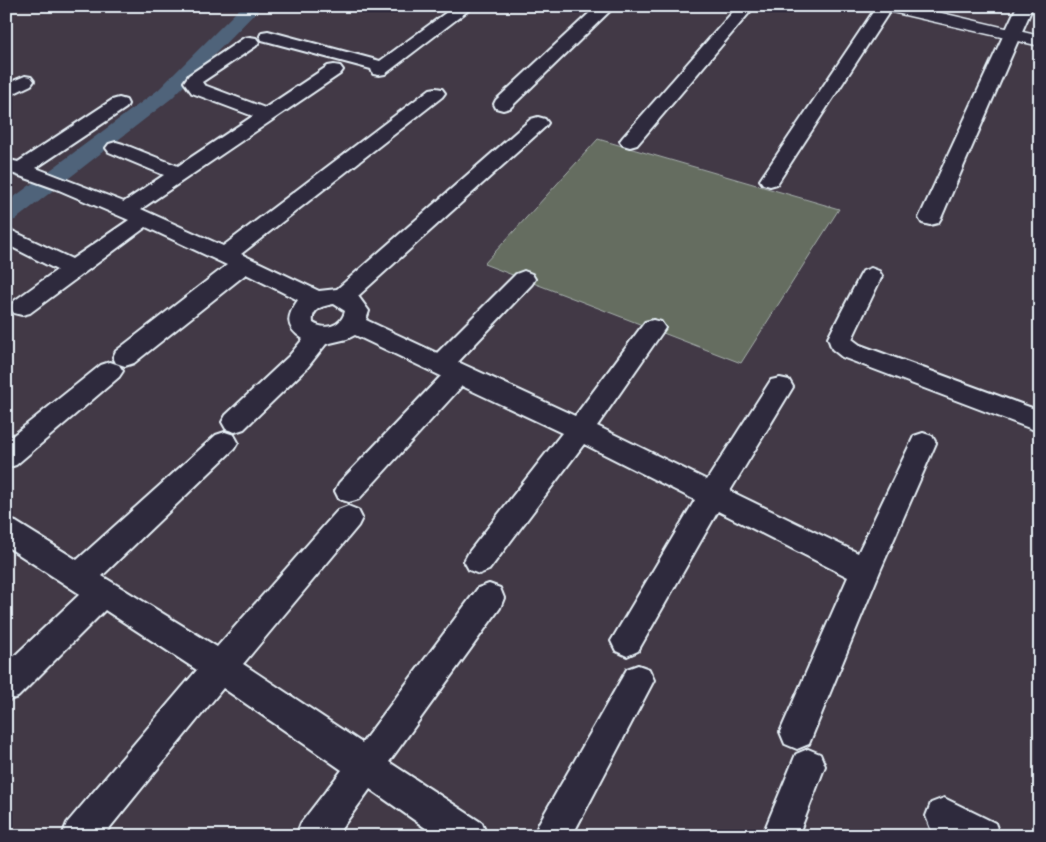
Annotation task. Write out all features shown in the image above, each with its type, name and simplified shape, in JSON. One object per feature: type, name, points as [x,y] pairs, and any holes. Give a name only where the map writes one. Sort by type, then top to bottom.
[{"type":"street","points":[[268,36],[381,69],[466,6]]},
{"type":"street","points":[[503,104],[607,6]]},
{"type":"street","points":[[630,141],[747,6]]},
{"type":"street","points":[[770,180],[885,6]]},
{"type":"street","points":[[889,6],[1040,41]]},
{"type":"street","points":[[930,218],[1024,6]]},
{"type":"street","points":[[250,42],[193,82],[198,89],[267,115]]},
{"type":"street","points":[[12,313],[73,269],[179,174],[334,70]]},
{"type":"street","points":[[6,92],[25,81]]},
{"type":"street","points":[[6,457],[117,364],[235,259],[436,93]]},
{"type":"street","points":[[14,167],[119,104]]},
{"type":"street","points":[[342,297],[538,123]]},
{"type":"street","points":[[116,148],[179,174]]},
{"type":"street","points":[[14,167],[51,179],[136,214],[235,259],[316,299]]},
{"type":"street","points":[[6,235],[73,269]]},
{"type":"street","points":[[871,276],[840,338],[845,346],[851,351],[1040,422]]},
{"type":"street","points":[[80,836],[220,667],[348,504],[450,368],[524,279]]},
{"type":"street","points":[[342,297],[354,305],[357,311],[353,324],[342,332],[319,336],[304,329],[300,323],[299,316],[302,310],[316,299],[342,297]]},
{"type":"street","points":[[353,324],[580,430],[865,571]]},
{"type":"street","points":[[479,561],[580,430],[653,328]]},
{"type":"street","points":[[6,686],[92,584],[230,432],[298,362],[319,336]]},
{"type":"street","points":[[627,641],[712,496],[780,387]]},
{"type":"street","points":[[797,732],[865,571],[923,443]]},
{"type":"street","points":[[6,531],[220,667],[469,836]]},
{"type":"street","points":[[314,836],[365,764],[489,598]]},
{"type":"street","points":[[552,836],[638,680]]},
{"type":"street","points":[[780,836],[808,766]]},
{"type":"street","points":[[944,816],[982,836]]},
{"type":"shaded area","points":[[598,139],[839,209],[741,363],[484,264]]},
{"type":"waterway","points":[[6,215],[165,94],[253,6]]}]
